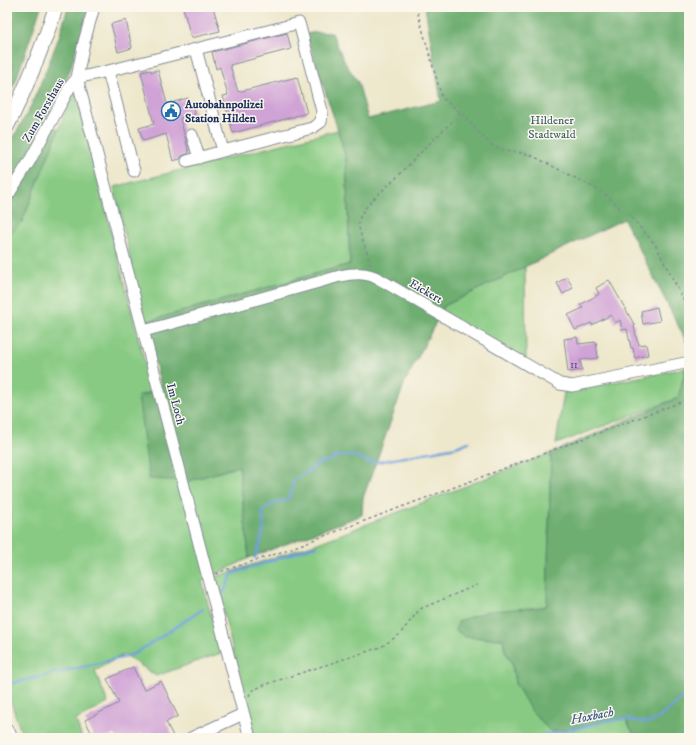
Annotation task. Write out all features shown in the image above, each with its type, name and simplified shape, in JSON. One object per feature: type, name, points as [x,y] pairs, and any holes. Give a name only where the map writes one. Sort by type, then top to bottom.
[{"type":"highway","points":[[7,733],[9,738]]},
{"type":"main road","points":[[7,126],[22,97],[40,53],[56,7]]},
{"type":"street","name":"Zum Forsthaus","points":[[7,197],[29,162],[70,85],[78,78],[84,42],[94,7]]},
{"type":"street","points":[[78,78],[196,50],[299,23],[318,96],[322,118],[321,122],[317,126],[187,161]]},
{"type":"street","points":[[196,50],[223,152]]},
{"type":"street","points":[[108,71],[134,171]]},
{"type":"street","name":"Im Loch","points":[[78,78],[250,738]]},
{"type":"street","points":[[192,135],[199,158]]},
{"type":"street","name":"Eickert","points":[[144,331],[340,276],[351,274],[368,274],[560,384],[572,386],[685,363]]},
{"type":"street","points":[[191,738],[243,714]]},
{"type":"path","points":[[416,7],[442,98],[460,112],[493,146],[505,151],[524,153],[533,156],[609,197],[622,211],[630,216],[655,244],[689,310]]},
{"type":"path","points":[[7,11],[11,25],[7,37]]},
{"type":"path","points":[[368,274],[370,264],[366,247],[359,230],[360,216],[428,144],[459,116],[460,112]]},
{"type":"path","points":[[214,576],[224,570],[270,556],[689,399]]},
{"type":"path","points":[[243,714],[246,712],[251,691],[256,688],[381,647],[399,635],[420,609],[477,585]]},
{"type":"green space","points":[[7,7],[41,7],[15,83],[7,97]]},
{"type":"green space","points":[[68,7],[89,7],[69,73],[43,123],[59,129],[22,222],[7,237],[7,149],[30,108],[59,37]]},
{"type":"green space","name":"Hildener Stadtwald","points":[[425,7],[555,7],[559,12],[569,7],[689,7],[689,347],[624,219],[444,306],[405,382],[363,498],[362,515],[249,558],[239,466],[189,481],[149,479],[138,396],[162,390],[145,322],[350,264],[346,159],[338,130],[306,34],[316,32],[332,33],[345,63],[358,82],[368,119],[441,101]]},
{"type":"green space","points":[[72,95],[76,95],[152,391],[138,396],[189,481],[239,466],[249,558],[202,581],[221,653],[156,676],[124,654],[95,671],[108,703],[76,720],[82,738],[23,738],[7,690],[7,528],[10,516],[7,510],[7,237],[22,222]]},
{"type":"green space","points":[[338,130],[346,159],[350,264],[145,322],[114,187]]},
{"type":"green space","points":[[525,267],[526,359],[441,311],[444,306]]},
{"type":"green space","points":[[689,356],[689,738],[636,738],[625,718],[551,732],[530,709],[515,683],[512,663],[505,651],[503,639],[466,637],[455,630],[459,621],[488,611],[543,607],[547,605],[551,453],[678,398]]},
{"type":"green space","points":[[686,368],[678,398],[556,444],[564,392]]},
{"type":"green space","points":[[551,453],[547,605],[466,637],[503,639],[505,651],[512,663],[515,683],[551,732],[625,718],[636,738],[254,738],[215,577],[318,543]]},
{"type":"building","points":[[183,7],[213,7],[220,31],[191,38]]},
{"type":"building","points":[[126,20],[132,48],[118,52],[111,24]]},
{"type":"building","points":[[287,33],[291,49],[230,65],[238,92],[297,77],[307,113],[233,133],[223,96],[228,95],[220,67],[216,69],[212,52]]},
{"type":"building","points":[[151,70],[151,72],[158,70],[167,104],[188,98],[190,105],[193,104],[195,115],[180,118],[189,153],[182,156],[180,159],[173,161],[166,134],[143,141],[139,128],[154,124],[141,72]]},
{"type":"building","points":[[567,277],[573,288],[563,294],[557,283]]},
{"type":"building","points":[[609,280],[635,326],[639,345],[646,344],[648,355],[635,358],[627,329],[622,330],[620,320],[615,323],[611,315],[592,325],[591,323],[575,330],[568,315],[583,308],[580,305],[599,294],[596,288]]},
{"type":"building","points":[[657,307],[660,321],[643,324],[641,311]]},
{"type":"building","points":[[577,337],[578,344],[596,342],[598,358],[580,360],[582,370],[568,372],[564,339]]},
{"type":"building","points":[[133,667],[144,690],[161,681],[178,716],[166,722],[174,738],[144,738],[142,734],[133,738],[117,738],[115,734],[106,738],[94,738],[85,720],[119,703],[107,679]]},
{"type":"waterway","points":[[255,558],[261,541],[264,524],[262,513],[269,506],[284,501],[289,497],[294,479],[309,471],[316,465],[322,462],[327,462],[337,456],[356,456],[369,462],[378,462],[456,447],[469,442]]},
{"type":"waterway","points":[[220,597],[232,574],[316,546]]},
{"type":"waterway","points":[[9,684],[125,657],[136,653],[203,609]]},
{"type":"waterway","name":"Hoxbach","points":[[538,738],[545,734],[561,733],[569,729],[605,721],[626,719],[649,723],[659,718],[689,693]]},
{"type":"place","name":"Autobahnpolizei Station Hilden","points":[[171,111]]}]
